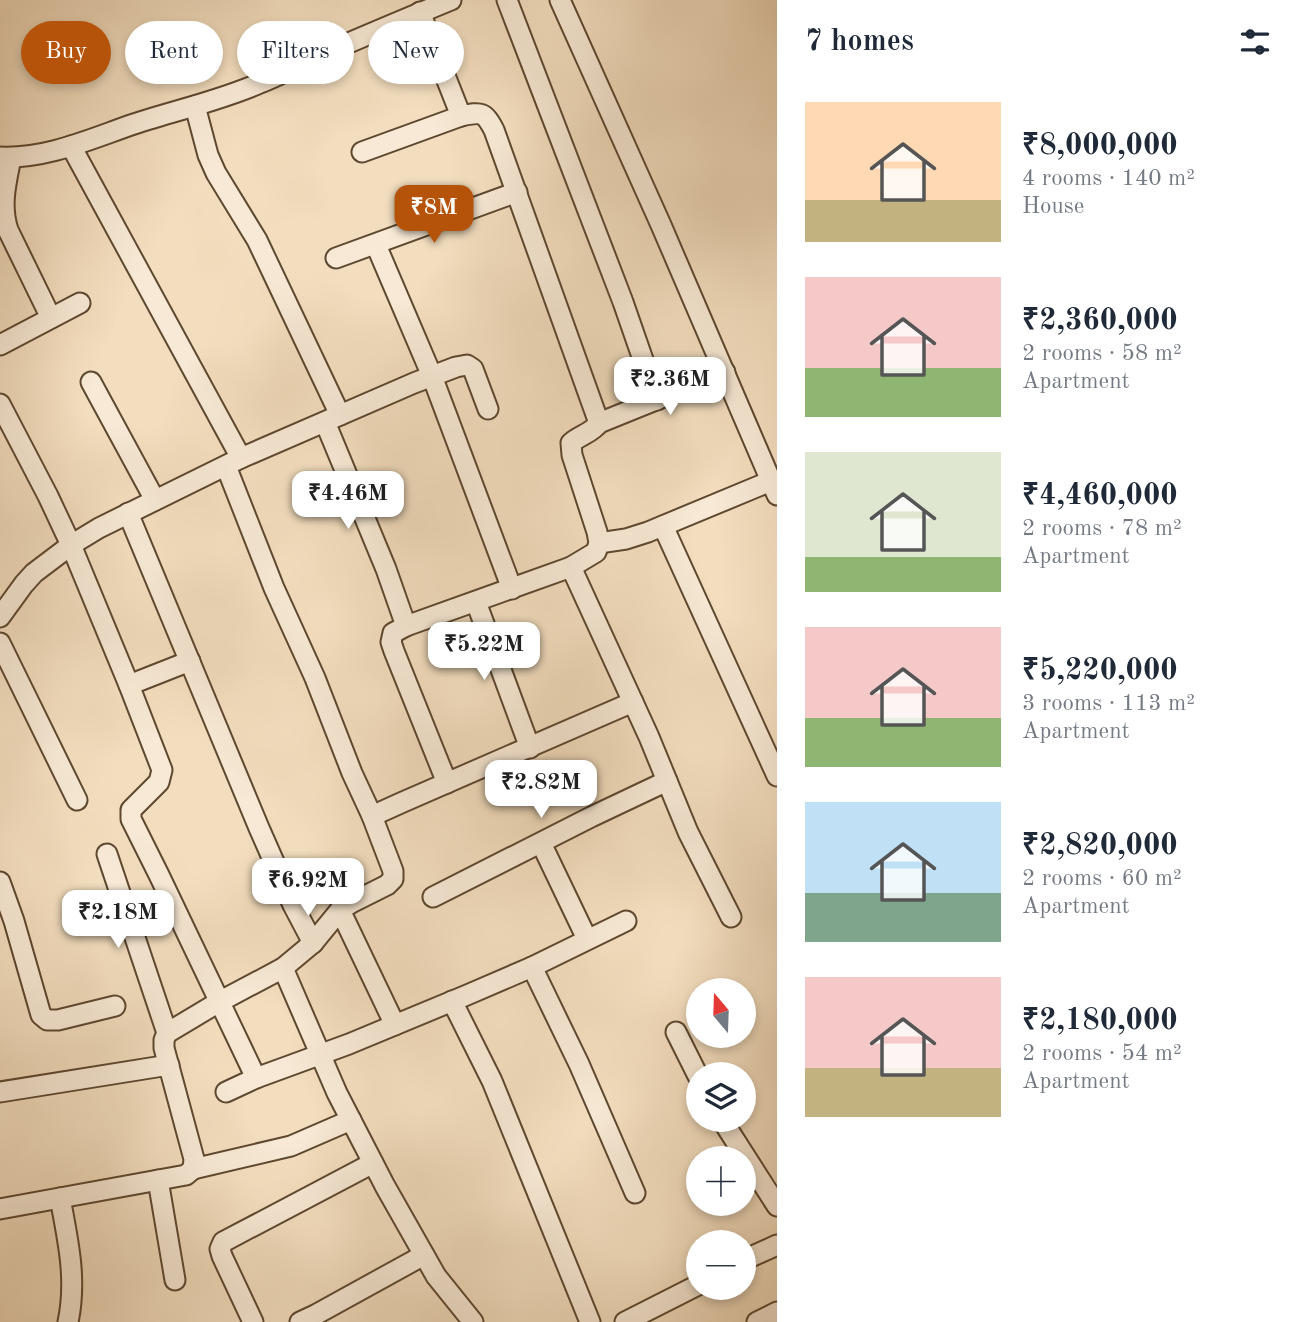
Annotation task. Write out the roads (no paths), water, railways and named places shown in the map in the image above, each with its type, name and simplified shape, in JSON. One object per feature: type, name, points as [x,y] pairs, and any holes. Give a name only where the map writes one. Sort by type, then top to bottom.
[{"type":"street","points":[[51,318],[4,218],[2,205],[6,157],[40,154],[71,146],[260,84],[451,0]]},
{"type":"street","points":[[507,0],[623,302],[657,400]]},
{"type":"street","points":[[561,0],[774,488],[626,539],[599,543]]},
{"type":"street","points":[[420,12],[461,116]]},
{"type":"street","points":[[195,106],[208,155],[257,240],[332,419],[406,626]]},
{"type":"street","points":[[362,152],[461,116],[478,113],[488,117],[599,423]]},
{"type":"street","points":[[71,146],[234,462],[274,588],[315,678],[393,871],[393,879],[387,885],[340,910],[313,943],[284,968],[167,1033],[164,1048],[194,1159],[194,1169]]},
{"type":"street","points":[[336,258],[517,192]]},
{"type":"street","points":[[376,245],[432,376],[512,589]]},
{"type":"street","points":[[0,345],[80,303]]},
{"type":"street","points":[[0,617],[34,573],[71,545],[128,513],[234,462],[432,376],[467,365],[473,369],[488,409]]},
{"type":"street","points":[[446,783],[391,642],[393,633],[571,567],[596,552],[599,543],[597,532],[572,455],[571,443],[578,436],[595,430],[599,423],[725,372]]},
{"type":"street","points":[[91,382],[155,499]]},
{"type":"street","points":[[0,404],[71,545],[162,770],[159,782],[131,810],[131,819],[256,1079]]},
{"type":"street","points":[[128,513],[259,828],[313,943]]},
{"type":"street","points":[[663,526],[777,776]]},
{"type":"street","points":[[571,567],[649,737],[688,832],[731,917]]},
{"type":"street","points":[[476,602],[530,748]]},
{"type":"street","points":[[0,643],[77,800]]},
{"type":"street","points":[[129,685],[190,661]]},
{"type":"street","points":[[372,817],[633,702]]},
{"type":"street","points":[[433,897],[591,817],[667,782]]},
{"type":"street","points":[[541,843],[587,939]]},
{"type":"street","points":[[107,854],[167,1033]]},
{"type":"street","points":[[0,882],[41,1015],[47,1020],[58,1020],[115,1006]]},
{"type":"street","points":[[340,910],[395,1025]]},
{"type":"street","points":[[226,1092],[533,967],[626,921]]},
{"type":"street","points":[[533,967],[635,1193]]},
{"type":"street","points":[[284,968],[320,1054],[373,1163],[436,1276],[472,1322]]},
{"type":"street","points":[[452,1001],[492,1081],[590,1322]]},
{"type":"street","points":[[676,1032],[691,1062]]},
{"type":"street","points":[[0,1092],[169,1065]]},
{"type":"street","points":[[0,1209],[186,1175],[194,1169],[291,1146],[351,1120]]},
{"type":"street","points":[[730,1132],[777,1206]]},
{"type":"street","points":[[253,1322],[222,1256],[220,1249],[223,1242],[373,1163]]},
{"type":"street","points":[[158,1180],[175,1280]]},
{"type":"street","points":[[60,1198],[73,1279],[68,1322]]},
{"type":"street","points":[[756,1255],[777,1245]]},
{"type":"street","points":[[300,1322],[424,1255]]},
{"type":"street","points":[[625,1322],[686,1291]]},
{"type":"street","points":[[757,1322],[777,1312]]}]
